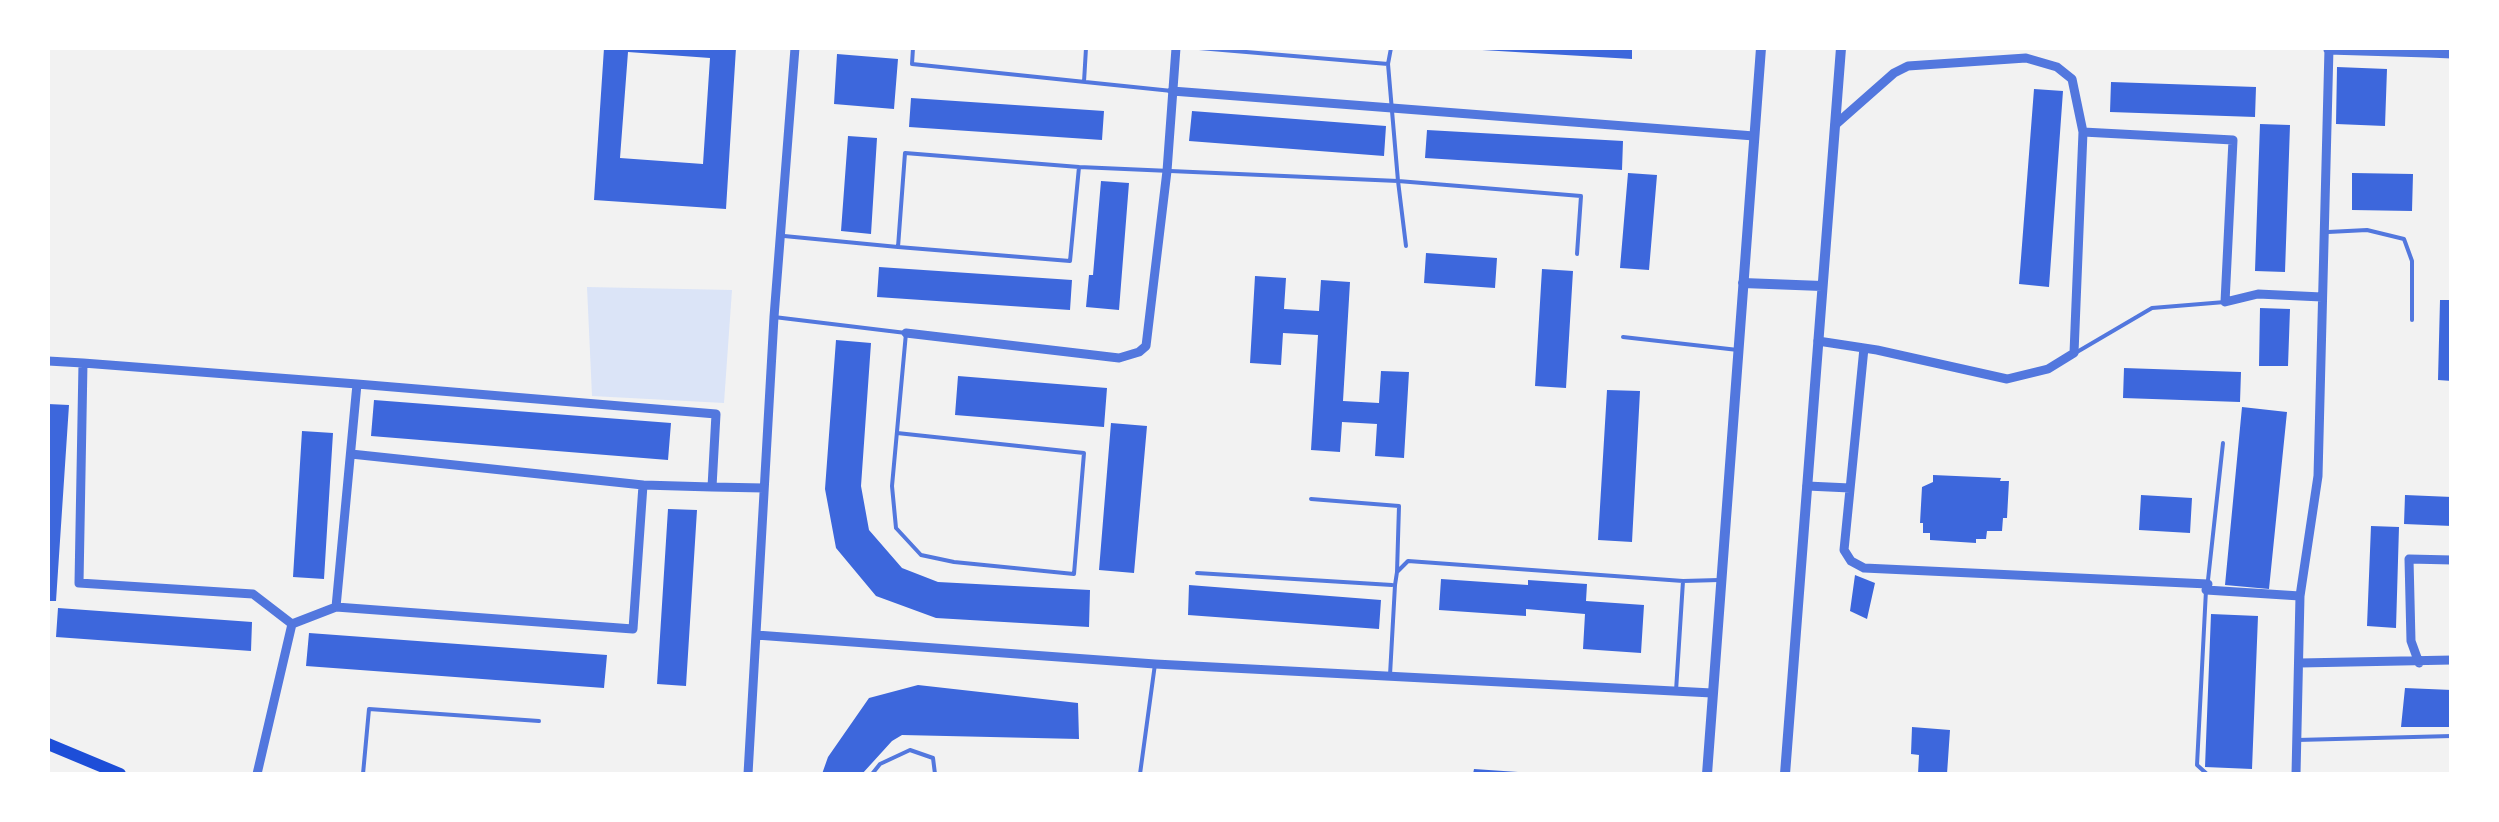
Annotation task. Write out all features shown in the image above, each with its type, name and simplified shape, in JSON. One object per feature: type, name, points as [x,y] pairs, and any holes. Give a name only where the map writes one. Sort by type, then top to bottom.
[{"type":"main road","points":[[48,744],[120,774]]},
{"type":"street","points":[[748,774],[794,48]]},
{"type":"street","points":[[906,333],[1119,358],[1146,346],[1167,172],[1176,48]]},
{"type":"street","points":[[1707,774],[1761,48]]},
{"type":"street","points":[[1786,774],[1841,48]]},
{"type":"street","points":[[2296,774],[2300,596],[2318,476],[2329,49],[2429,50],[2452,54]]},
{"type":"street","points":[[1818,341],[2008,380],[2048,369],[2074,354],[2083,132],[2072,79],[2057,67],[2026,58],[1908,66],[1835,126]]},
{"type":"street","points":[[1172,91],[1754,136]]},
{"type":"street","points":[[2083,132],[2232,140],[2224,302],[2258,294],[2322,297]]},
{"type":"street","points":[[1743,283],[1822,286]]},
{"type":"street","points":[[1864,348],[1844,550],[1851,561],[1864,568],[2207,587],[2300,596]]},
{"type":"street","points":[[48,361],[716,414],[712,486]]},
{"type":"street","points":[[83,363],[79,583],[253,594],[292,624]]},
{"type":"street","points":[[336,607],[356,384]]},
{"type":"street","points":[[351,454],[642,485],[764,488]]},
{"type":"street","points":[[292,624],[336,607],[633,629],[642,485]]},
{"type":"street","points":[[1807,486],[1850,488]]},
{"type":"street","points":[[2419,662],[2411,640],[2410,559],[2452,560]]},
{"type":"street","points":[[257,774],[292,624]]},
{"type":"street","points":[[756,635],[1155,664],[1712,693]]},
{"type":"street","points":[[2300,663],[2452,660]]},
{"type":"lane","points":[[913,48],[912,64],[1172,91]]},
{"type":"lane","points":[[1084,82],[1086,48]]},
{"type":"lane","points":[[1199,48],[1388,64]]},
{"type":"lane","points":[[1392,48],[1388,64],[1406,246]]},
{"type":"lane","points":[[898,247],[905,153],[1167,172],[1398,181],[1581,196],[1577,254]]},
{"type":"lane","points":[[780,235],[1070,262],[1079,167]]},
{"type":"lane","points":[[2323,232],[2367,230],[2404,239],[2412,260],[2412,320]]},
{"type":"lane","points":[[2074,354],[2152,308],[2224,302]]},
{"type":"lane","points":[[774,318],[906,333],[896,433],[892,486],[896,528],[920,555],[1074,574],[1084,453],[896,433]]},
{"type":"lane","points":[[1623,336],[1738,350]]},
{"type":"lane","points":[[2208,774],[2197,765],[2207,587],[2223,444]]},
{"type":"lane","points":[[1311,499],[1400,506],[1390,678]]},
{"type":"lane","points":[[1397,572],[1408,562],[1683,581],[1721,580]]},
{"type":"lane","points":[[1198,573],[1395,586]]},
{"type":"lane","points":[[1676,691],[1683,581]]},
{"type":"lane","points":[[1140,774],[1155,664]]},
{"type":"lane","points":[[363,774],[369,709],[539,721]]},
{"type":"lane","points":[[2297,740],[2452,736]]},
{"type":"lane","points":[[872,774],[880,764],[910,750],[933,758],[935,774]]},
{"type":"shaded area","points":[[587,287],[732,290],[724,403],[592,396]]},
{"type":"building","points":[[604,48],[736,48],[726,209],[594,200]],"holes":[[[628,52],[710,58],[703,164],[620,158]]]},
{"type":"building","points":[[1632,48],[1632,59],[1482,50]]},
{"type":"building","points":[[837,54],[898,59],[894,109],[834,104]]},
{"type":"building","points":[[2337,67],[2387,69],[2385,126],[2336,124]]},
{"type":"building","points":[[2111,82],[2256,87],[2255,117],[2110,112]]},
{"type":"building","points":[[2034,89],[2063,91],[2049,287],[2019,284]]},
{"type":"building","points":[[911,98],[1104,111],[1102,140],[909,127]]},
{"type":"building","points":[[1192,111],[1386,126],[1384,156],[1189,141]]},
{"type":"building","points":[[2260,124],[2290,125],[2285,272],[2255,271]]},
{"type":"building","points":[[1427,130],[1623,141],[1622,170],[1425,158]]},
{"type":"building","points":[[848,136],[877,138],[871,234],[841,231]]},
{"type":"building","points":[[1628,173],[1657,175],[1649,270],[1620,268]]},
{"type":"building","points":[[2352,173],[2413,174],[2412,211],[2352,210]]},
{"type":"building","points":[[1101,181],[1129,183],[1119,310],[1086,307],[1089,275],[1093,275]]},
{"type":"building","points":[[1426,253],[1497,258],[1495,288],[1424,283]]},
{"type":"building","points":[[879,267],[1072,280],[1070,310],[877,297]]},
{"type":"building","points":[[1542,269],[1573,271],[1566,388],[1535,386]]},
{"type":"building","points":[[1255,276],[1286,278],[1284,309],[1319,311],[1321,280],[1350,282],[1343,401],[1379,403],[1381,371],[1409,372],[1404,458],[1375,456],[1377,424],[1342,422],[1340,452],[1311,450],[1318,335],[1283,333],[1281,365],[1250,363]]},
{"type":"building","points":[[2440,300],[2452,300],[2452,381],[2438,380]]},
{"type":"building","points":[[2260,308],[2290,309],[2288,366],[2259,366]]},
{"type":"building","points":[[836,340],[871,343],[861,486],[869,530],[902,568],[938,582],[1090,590],[1089,627],[936,618],[876,596],[836,548],[825,489]]},
{"type":"building","points":[[2124,368],[2241,372],[2240,402],[2123,398]]},
{"type":"building","points":[[958,376],[1107,388],[1104,427],[955,415]]},
{"type":"building","points":[[1607,390],[1640,391],[1632,542],[1598,540]]},
{"type":"building","points":[[374,400],[671,423],[668,460],[371,436]]},
{"type":"building","points":[[48,404],[69,405],[56,601],[48,601]]},
{"type":"building","points":[[2242,407],[2287,412],[2269,589],[2225,585]]},
{"type":"building","points":[[1111,423],[1147,426],[1134,573],[1099,570]]},
{"type":"building","points":[[302,431],[333,433],[324,579],[293,577]]},
{"type":"building","points":[[1933,475],[2009,481],[2007,518],[2003,518],[2002,531],[1987,531],[1986,539],[1976,539],[1976,543],[1930,540],[1930,533],[1923,533],[1920,523],[1922,487],[1933,482]]},
{"type":"building","points":[[2141,495],[2192,498],[2190,533],[2139,530]]},
{"type":"building","points":[[2405,495],[2452,497],[2452,526],[2404,524]]},
{"type":"building","points":[[668,509],[697,510],[686,686],[657,684]]},
{"type":"building","points":[[2371,526],[2399,527],[2396,628],[2367,626]]},
{"type":"building","points":[[1855,575],[1875,583],[1867,619],[1850,611]]},
{"type":"building","points":[[1441,579],[1528,585],[1528,580],[1587,584],[1586,601],[1644,605],[1641,653],[1583,649],[1585,614],[1526,609],[1526,616],[1439,610]]},
{"type":"building","points":[[1189,585],[1381,600],[1379,629],[1188,615]]},
{"type":"building","points":[[58,608],[252,622],[251,651],[56,637]]},
{"type":"building","points":[[2211,614],[2258,616],[2252,769],[2205,767]]},
{"type":"building","points":[[309,633],[607,655],[604,688],[306,666]]},
{"type":"building","points":[[918,685],[1078,703],[1079,739],[902,735],[862,774],[822,774],[828,757],[869,698]]},
{"type":"building","points":[[2405,688],[2452,690],[2452,727],[2401,727]]},
{"type":"building","points":[[1912,727],[1950,730],[1947,774],[1918,774],[1919,755],[1911,754]]},
{"type":"building","points":[[1474,769],[1518,772],[1518,774],[1473,774]]}]
